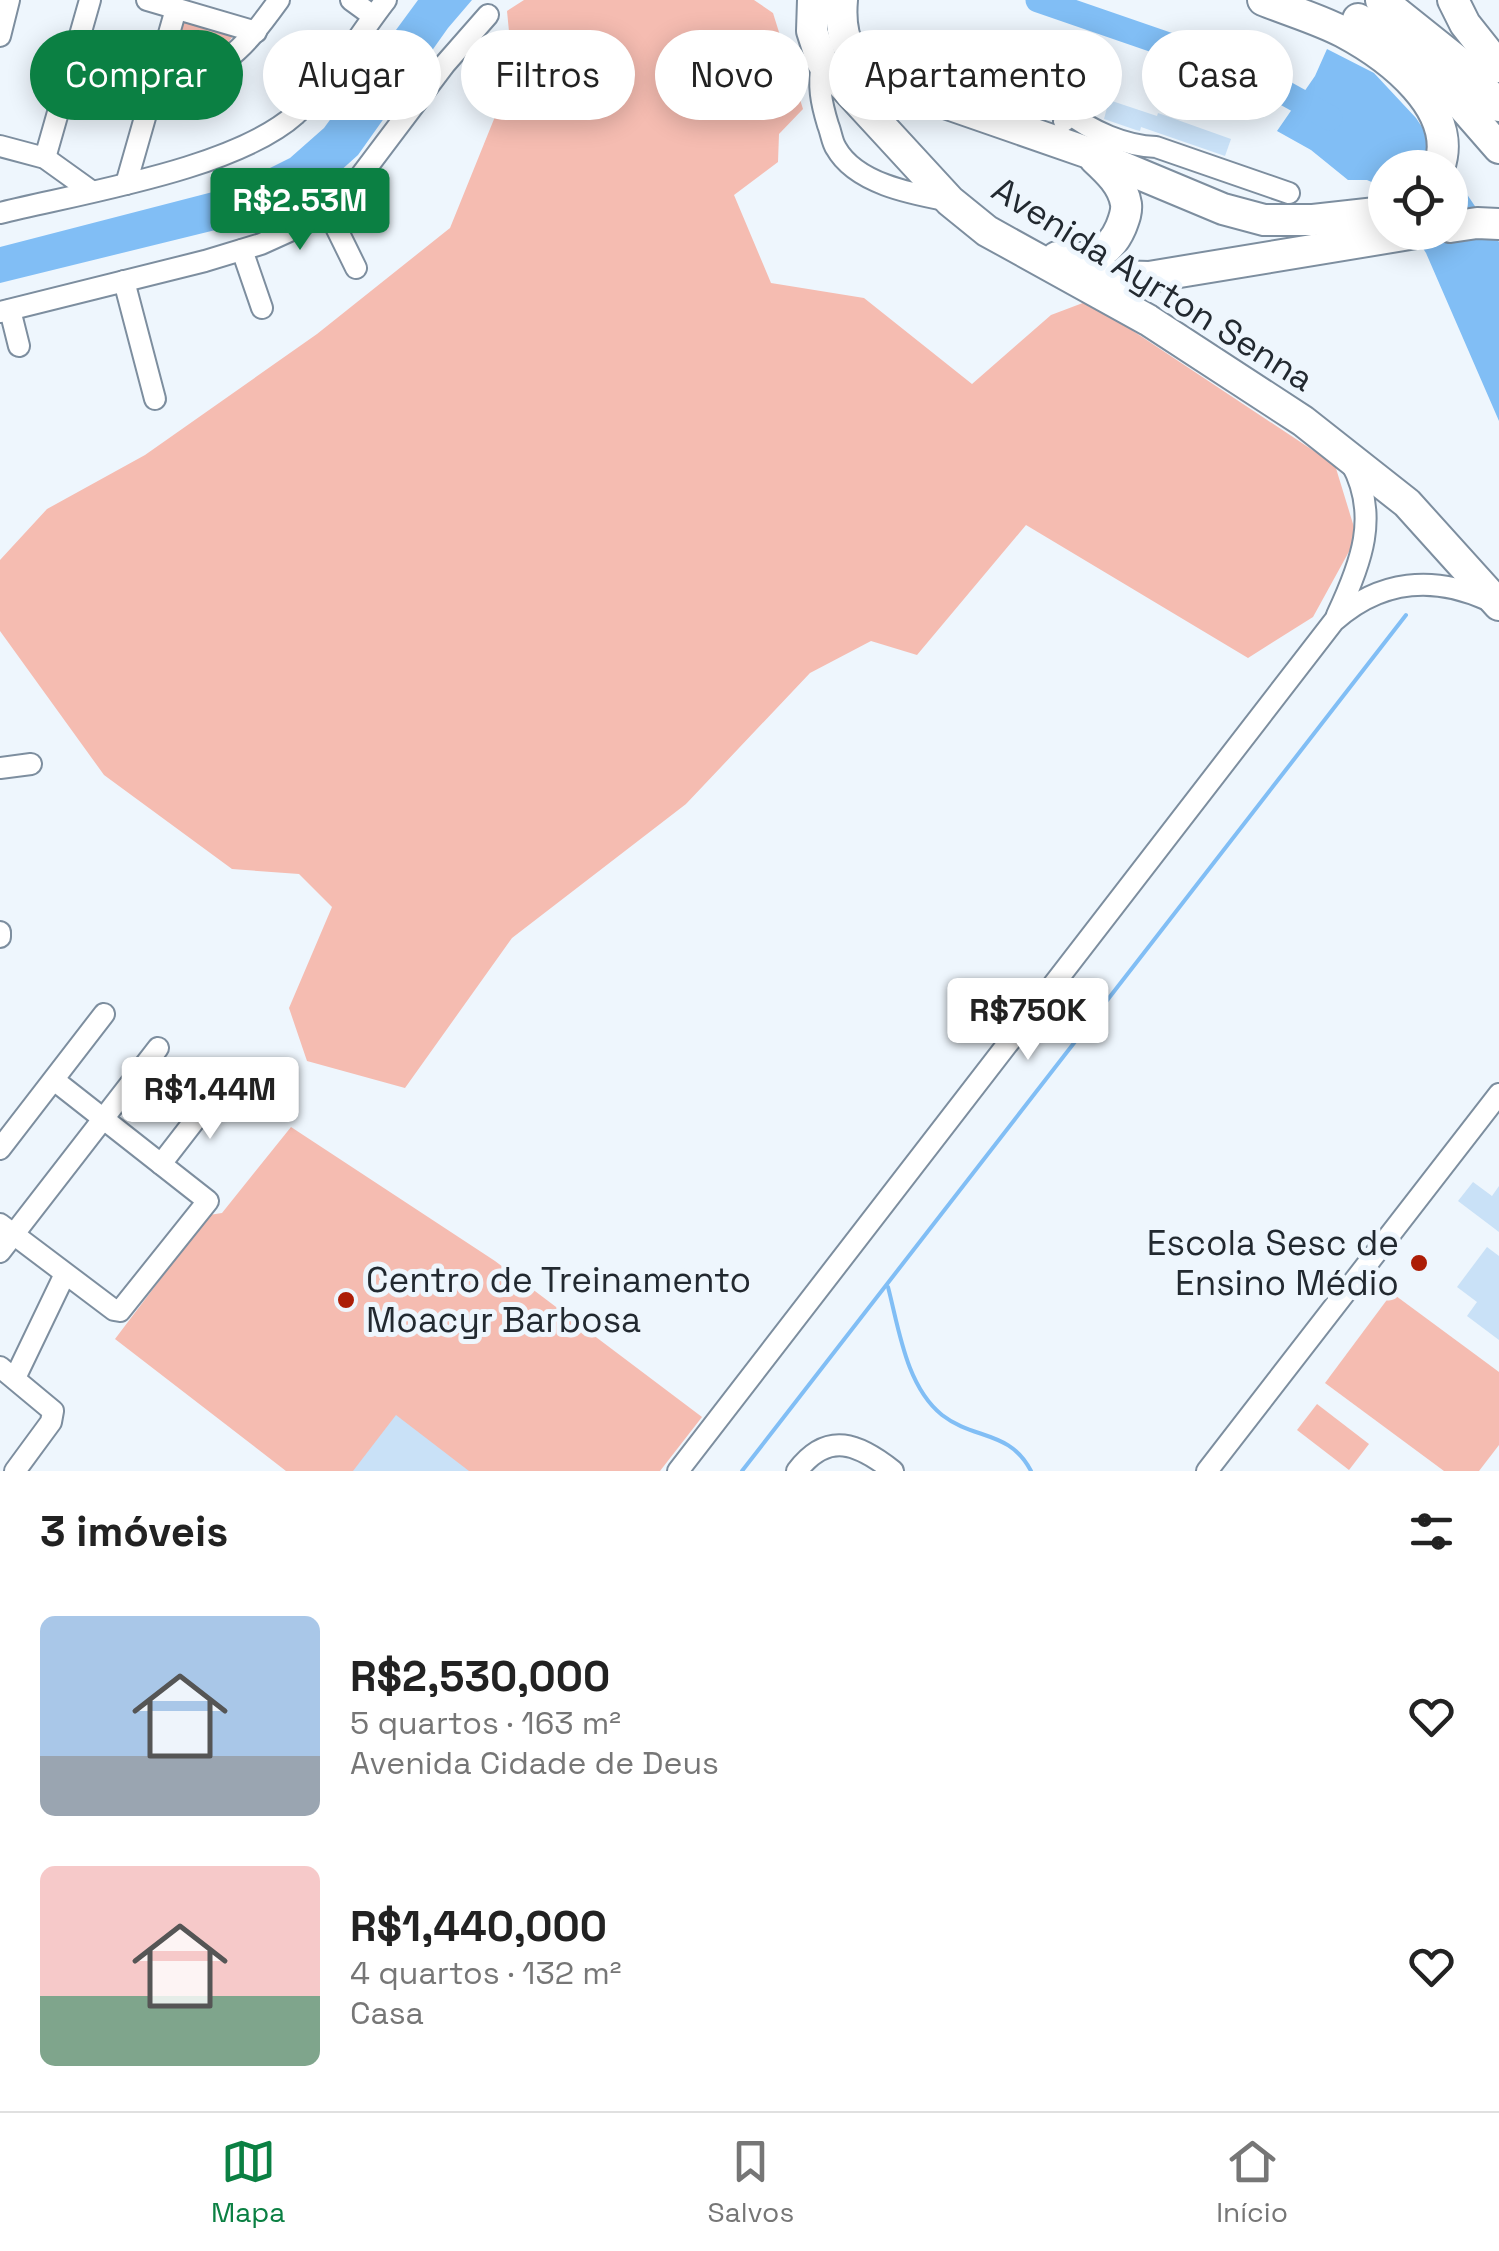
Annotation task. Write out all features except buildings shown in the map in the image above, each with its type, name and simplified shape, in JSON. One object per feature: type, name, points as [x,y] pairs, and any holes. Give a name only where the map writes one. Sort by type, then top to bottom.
[{"type":"highway","name":"Avenida Ayrton Senna","points":[[813,0],[812,32],[829,48]]},
{"type":"highway","points":[[838,30],[842,0]]},
{"type":"highway","points":[[1264,0],[1342,32],[1381,56],[1420,92],[1434,114],[1442,150]]},
{"type":"highway","points":[[1314,0],[1355,18],[1430,68],[1499,148]]},
{"type":"highway","points":[[1382,0],[1461,64],[1499,106]]},
{"type":"highway","points":[[1396,0],[1420,28]]},
{"type":"highway","points":[[1453,0],[1465,24],[1498,62]]},
{"type":"highway","name":"Avenida Ayrton Senna","points":[[886,120],[950,202],[987,231],[1066,272],[1210,358],[1345,452],[1408,503],[1499,606]]},
{"type":"highway","points":[[994,120],[1264,220],[1368,214]]},
{"type":"highway","points":[[1028,252],[1090,258],[1102,254],[1119,232],[1126,202],[1111,175],[1089,153]]},
{"type":"highway","points":[[1468,224],[1499,224]]},
{"type":"highway","points":[[1066,272],[1149,277],[1368,243]]},
{"type":"street","points":[[0,36],[9,0]]},
{"type":"street","points":[[45,158],[90,0]]},
{"type":"street","points":[[146,0],[256,32]]},
{"type":"street","points":[[243,45],[279,0]]},
{"type":"street","points":[[0,213],[126,184],[241,148],[280,127],[319,90],[379,8],[351,0]]},
{"type":"street","points":[[170,30],[176,9]]},
{"type":"street","points":[[18,346],[5,311],[242,250],[303,225],[356,182],[445,64],[488,15]]},
{"type":"street","points":[[829,61],[818,85],[836,149],[850,163],[881,182],[904,192],[950,202]]},
{"type":"street","points":[[126,184],[145,120]]},
{"type":"street","points":[[1057,142],[1064,120]]},
{"type":"street","points":[[1077,120],[1104,134],[1156,147],[1289,193]]},
{"type":"street","points":[[0,146],[45,158],[91,191]]},
{"type":"street","points":[[326,207],[356,268]]},
{"type":"street","points":[[242,250],[262,308]]},
{"type":"street","points":[[124,281],[155,399]]},
{"type":"street","points":[[678,1471],[1334,621],[1358,568],[1368,524],[1366,502],[1345,452]]},
{"type":"street","points":[[1334,621],[1367,598],[1411,586],[1452,586],[1499,606]]},
{"type":"street","points":[[0,768],[30,764]]},
{"type":"street","points":[[0,1149],[104,1014]]},
{"type":"street","points":[[0,1252],[7,1230],[104,1119],[158,1048]]},
{"type":"street","points":[[7,1230],[114,1310],[124,1308],[208,1201],[54,1080]]},
{"type":"street","points":[[161,1164],[219,1089]]},
{"type":"street","points":[[1207,1471],[1499,1094]]},
{"type":"street","points":[[15,1471],[54,1416],[49,1404],[8,1373],[66,1274]]},
{"type":"street","points":[[800,1467],[822,1449],[843,1445],[862,1449],[893,1471]]},
{"type":"shaded area","points":[[524,0],[754,0],[773,13],[778,30],[655,30],[655,120],[792,120],[779,134],[778,162],[734,195],[771,283],[864,298],[972,384],[1051,315],[1088,301],[1335,465],[1357,537],[1313,617],[1248,658],[1026,525],[917,655],[871,641],[810,673],[686,804],[512,938],[405,1088],[307,1061],[289,1008],[332,907],[299,874],[232,869],[104,775],[0,631],[0,560],[47,509],[145,455],[317,334],[450,228],[494,120],[635,120],[635,30],[509,30],[507,11]]},
{"type":"shaded area","points":[[177,15],[237,30],[173,30]]},
{"type":"shaded area","name":"Centro de Treinamento Moacyr Barbosa","points":[[291,1127],[495,1261],[702,1417],[660,1471],[286,1471],[115,1339],[209,1215],[222,1213]]},
{"type":"shaded area","points":[[1392,1293],[1499,1372],[1499,1445],[1479,1471],[1444,1471],[1325,1383]]},
{"type":"shaded area","points":[[1317,1404],[1369,1444],[1349,1470],[1297,1430]]},
{"type":"water","points":[[418,0],[472,0],[441,38],[441,30],[396,30]]},
{"type":"water","points":[[1327,49],[1374,73],[1416,118],[1438,150],[1368,150],[1368,180],[1348,180],[1311,150],[1277,131],[1285,120],[1293,120],[1293,108],[1315,76]]},
{"type":"water","points":[[330,120],[383,120],[358,155],[318,191],[279,211],[0,283],[0,247],[232,187],[290,158]]},
{"type":"water","points":[[1468,196],[1499,242],[1499,421],[1424,250],[1468,250]]},
{"type":"waterway","points":[[1038,0],[1247,72],[1330,118]]},
{"type":"waterway","points":[[742,1471],[1406,615]]},
{"type":"waterway","points":[[888,1287],[912,1373],[930,1403],[954,1423],[1013,1448],[1031,1471]]},
{"type":"place","name":"Escola Sesc de Ensino Médio","points":[[1419,1263]]},
{"type":"place","name":"Centro de Treinamento Moacyr Barbosa","points":[[346,1300]]}]
